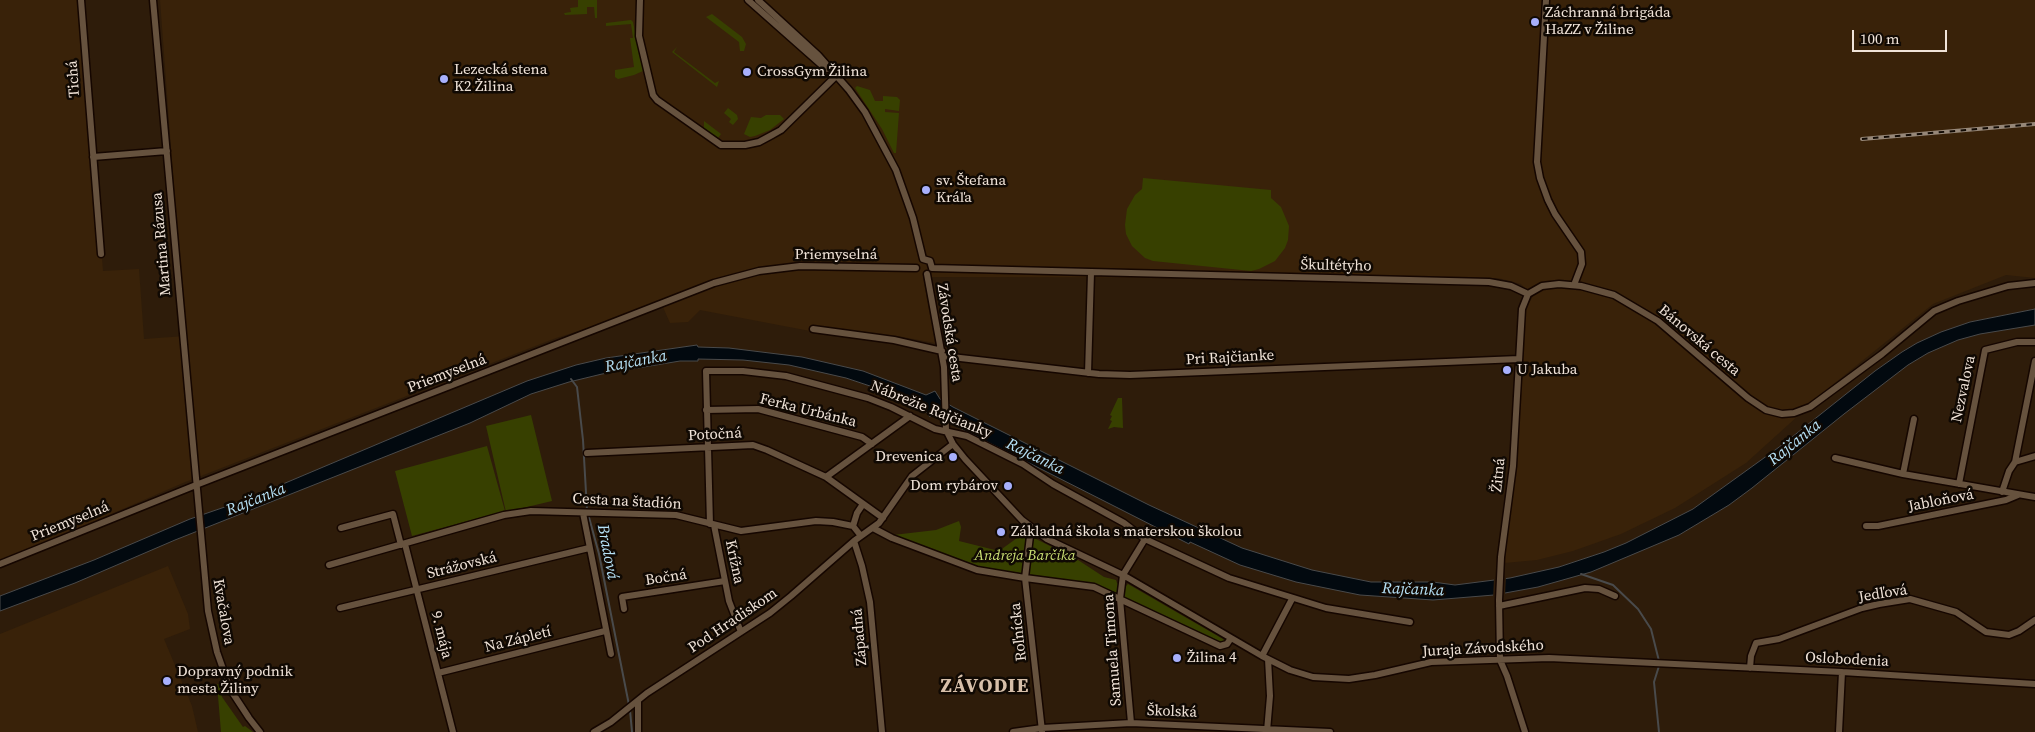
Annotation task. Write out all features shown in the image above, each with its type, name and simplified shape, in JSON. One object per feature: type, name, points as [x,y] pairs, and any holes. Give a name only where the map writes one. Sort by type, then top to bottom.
[{"type":"street","name":"Tichá","points":[[81,0],[101,254]]},
{"type":"street","name":"Martina Rázusa","points":[[153,0],[196,485]]},
{"type":"street","points":[[640,0],[640,36],[653,95],[657,100],[721,145],[745,145],[759,142],[781,130],[836,76]]},
{"type":"street","points":[[748,0],[813,59],[836,76]]},
{"type":"street","points":[[758,0],[818,55],[861,106],[892,163],[912,216],[923,259]]},
{"type":"street","points":[[1528,294],[1542,286],[1574,285],[1582,264],[1581,252],[1555,214],[1548,200],[1540,178],[1537,162],[1546,0]]},
{"type":"street","points":[[93,157],[167,151]]},
{"type":"street","points":[[923,259],[930,261],[932,268],[926,274],[920,273],[916,268],[918,262],[923,259]]},
{"type":"street","name":"Priemyselná","points":[[0,564],[196,485],[731,278],[769,269],[800,266],[916,268]]},
{"type":"street","name":"Škultétyho","points":[[932,268],[1489,282],[1505,284],[1528,294]]},
{"type":"street","points":[[1088,373],[1091,273]]},
{"type":"street","name":"Závodská cesta","points":[[926,274],[943,354],[946,428]]},
{"type":"street","name":"Bánovská cesta","points":[[1574,285],[1614,296],[1642,310],[1677,336],[1748,398],[1766,410],[1782,414],[1794,413],[1810,407],[1882,354],[1934,311],[1958,301],[2008,286],[2035,283]]},
{"type":"street","name":"Žitná","points":[[1500,660],[1500,572],[1513,466],[1522,309],[1528,294]]},
{"type":"street","name":"Pri Rajčianke","points":[[813,328],[894,340],[943,354],[1088,373],[1156,374],[1519,359]]},
{"type":"street","name":"Nezvalova","points":[[1959,484],[1985,350],[2017,342],[2035,342]]},
{"type":"street","points":[[2002,492],[2009,471],[2015,462],[2035,362]]},
{"type":"street","name":"Krížna","points":[[706,371],[706,410],[712,524],[729,601],[741,632]]},
{"type":"street","name":"Nábrežie Rajčianky","points":[[706,371],[743,371],[786,376],[868,398],[935,429],[946,428],[967,436],[1023,464],[1053,484],[1124,523],[1145,539],[1229,578],[1326,608],[1410,622]]},
{"type":"street","name":"Ferka Urbánka","points":[[706,410],[758,409],[862,437],[872,444]]},
{"type":"street","points":[[826,477],[910,416]]},
{"type":"street","points":[[1903,474],[1914,420]]},
{"type":"street","name":"Juraja Závodského","points":[[946,428],[953,444],[979,475],[1034,530],[1047,539],[1123,575],[1265,658],[1302,674],[1337,679],[1375,675],[1431,662],[1549,658],[1660,663]]},
{"type":"street","name":"Pod Hradiskom","points":[[594,732],[791,596],[854,541],[873,528],[883,518],[912,476],[953,444]]},
{"type":"street","name":"Potočná","points":[[588,453],[753,446],[767,450],[826,477],[883,518]]},
{"type":"street","points":[[2015,462],[2035,456]]},
{"type":"street","name":"Jabloňová","points":[[1835,458],[1903,474],[2035,498]]},
{"type":"street","name":"Kvačalova","points":[[196,485],[208,611],[221,665],[235,698],[260,732]]},
{"type":"street","name":"Jabloňová","points":[[1866,526],[1878,526],[2006,500],[2020,494]]},
{"type":"street","points":[[862,536],[853,526],[857,513],[863,504]]},
{"type":"street","name":"Cesta na štadión","points":[[329,565],[504,516],[531,511],[676,515],[741,531],[816,521],[853,526]]},
{"type":"street","points":[[586,513],[589,548],[611,654]]},
{"type":"street","points":[[341,528],[393,514],[403,544]]},
{"type":"street","points":[[873,528],[892,538],[977,570],[1094,587],[1220,646],[1228,644],[1231,638]]},
{"type":"street","name":"Roľnícka","points":[[1034,530],[1030,536],[1025,578],[1042,730]]},
{"type":"street","points":[[1123,575],[1145,539]]},
{"type":"street","name":"Západná","points":[[854,541],[870,602],[882,732]]},
{"type":"street","name":"9. mája","points":[[403,544],[417,590],[452,732]]},
{"type":"street","name":"Strážovská","points":[[340,608],[589,548]]},
{"type":"street","name":"Samuela Timona","points":[[1123,575],[1120,599],[1131,723]]},
{"type":"street","name":"Bočná","points":[[624,609],[622,597],[725,581]]},
{"type":"street","points":[[1500,603],[1585,588],[1599,589],[1615,596]]},
{"type":"street","points":[[1267,730],[1270,696],[1265,658],[1292,599]]},
{"type":"street","name":"Jedľová","points":[[1750,668],[1751,656],[1756,643],[1779,639],[1862,608],[1879,604],[1910,599],[1956,612],[1986,632],[2009,634],[2019,631],[2035,620]]},
{"type":"street","name":"Na Zápletí","points":[[438,673],[605,631]]},
{"type":"street","points":[[1500,660],[1525,732]]},
{"type":"street","name":"Oslobodenia","points":[[1660,663],[2035,684]]},
{"type":"street","points":[[1839,732],[1842,672]]},
{"type":"street","points":[[638,701],[638,732]]},
{"type":"street","name":"Školská","points":[[1013,732],[1131,723],[1330,732]]},
{"type":"shaded area","points":[[0,0],[84,0],[103,271],[139,269],[144,339],[185,336],[160,0],[2035,0],[2035,278],[2006,275],[1933,304],[1831,386],[1746,463],[1675,508],[1621,534],[1573,551],[1537,560],[1504,563],[1517,461],[1525,317],[1526,308],[1533,296],[1521,284],[1498,278],[923,277],[935,343],[897,336],[896,345],[700,310],[688,322],[670,323],[662,305],[556,338],[183,483],[0,562]]},
{"type":"shaded area","name":"Dopravný podnik mesta Žiliny","points":[[168,566],[188,614],[190,629],[164,639],[192,706],[198,732],[0,732],[0,634]]},
{"type":"green space","points":[[578,0],[597,0],[597,18],[595,18],[594,7],[587,7],[587,14],[565,15],[564,13],[571,12],[570,8],[578,7]]},
{"type":"green space","points":[[712,14],[742,37],[746,44],[744,51],[740,51],[739,42],[706,17]]},
{"type":"green space","points":[[631,20],[643,71],[618,79],[615,77],[615,70],[634,67],[630,38],[633,38],[631,24],[606,26],[606,23]]},
{"type":"green space","points":[[677,47],[674,52],[715,83],[719,81],[717,87],[672,52]]},
{"type":"green space","points":[[857,86],[870,90],[875,101],[883,101],[883,96],[897,97],[900,100],[899,111],[885,109],[885,112],[899,113],[896,153],[894,153],[882,129],[855,88]]},
{"type":"green space","points":[[728,108],[737,115],[738,119],[733,125],[729,122],[731,119],[724,113]]},
{"type":"green space","points":[[766,115],[780,115],[784,119],[770,130],[755,136],[750,137],[744,134],[751,117],[761,118]]},
{"type":"green space","points":[[704,121],[721,134],[718,138],[704,129]]},
{"type":"green space","points":[[1143,178],[1271,190],[1271,198],[1281,207],[1289,226],[1288,240],[1285,248],[1275,261],[1251,271],[1153,261],[1145,258],[1132,246],[1126,234],[1125,225],[1127,209],[1135,195],[1142,189]]},
{"type":"green space","points":[[1118,398],[1122,398],[1123,428],[1114,427],[1108,429],[1112,421],[1110,420],[1112,416],[1110,415]]},
{"type":"green space","points":[[531,415],[552,501],[506,512],[486,426]]},
{"type":"green space","points":[[487,446],[505,511],[412,536],[395,471]]},
{"type":"green space","name":"Andreja Barčíka","points":[[959,521],[961,527],[959,541],[999,551],[1024,533],[1078,560],[1104,577],[1116,580],[1117,583],[1126,586],[1128,584],[1224,641],[1221,643],[1095,584],[978,567],[893,535],[936,530]]},
{"type":"green space","points":[[217,684],[220,685],[222,697],[243,727],[245,726],[253,732],[221,732]]},
{"type":"water","name":"Rajčanka","points":[[2035,309],[2035,325],[1980,334],[1958,340],[1928,353],[1908,365],[1752,488],[1729,505],[1679,535],[1591,572],[1538,587],[1494,595],[1433,600],[1360,595],[1296,582],[1240,565],[1190,542],[1189,544],[960,428],[932,415],[930,417],[925,410],[879,389],[846,378],[789,365],[743,360],[698,359],[698,361],[680,361],[602,374],[531,394],[470,423],[175,540],[75,583],[0,611],[0,596],[94,560],[190,519],[245,500],[527,381],[576,365],[606,358],[697,345],[698,347],[729,348],[802,357],[863,371],[926,395],[935,391],[940,399],[953,407],[1149,505],[1242,548],[1312,570],[1371,582],[1433,582],[1455,585],[1510,578],[1559,567],[1604,552],[1693,509],[1782,445],[1875,371],[1917,343],[1970,322]]},
{"type":"pier","points":[[1506,576],[1505,596],[1493,598],[1494,578]]},
{"type":"waterway","name":"Bradová","points":[[571,379],[577,387],[583,440],[587,510],[599,554],[629,705]]},
{"type":"waterway","points":[[1581,574],[1613,585],[1638,609],[1651,629],[1659,661]]},
{"type":"waterway","points":[[1659,666],[1654,682],[1659,732]]},
{"type":"waterway","name":"Bradová","points":[[630,710],[632,732]]},
{"type":"railway","points":[[1862,139],[2035,124]]},
{"type":"place","name":"Záchranná brigáda HaZZ v Žiline","points":[[1535,22]]},
{"type":"place","name":"CrossGym Žilina","points":[[747,72]]},
{"type":"place","name":"Lezecká stena K2 Žilina","points":[[444,79]]},
{"type":"place","name":"sv. Štefana Kráľa","points":[[926,190]]},
{"type":"place","name":"U Jakuba","points":[[1507,370]]},
{"type":"place","name":"Drevenica","points":[[953,457]]},
{"type":"place","name":"Dom rybárov","points":[[1008,486]]},
{"type":"place","name":"Základná škola s materskou školou","points":[[1001,532]]},
{"type":"place","name":"Žilina 4","points":[[1177,658]]},
{"type":"place","name":"Dopravný podnik mesta Žiliny","points":[[167,681]]},
{"type":"district","name":"ZÁVODIE","points":[[985,687]]}]
